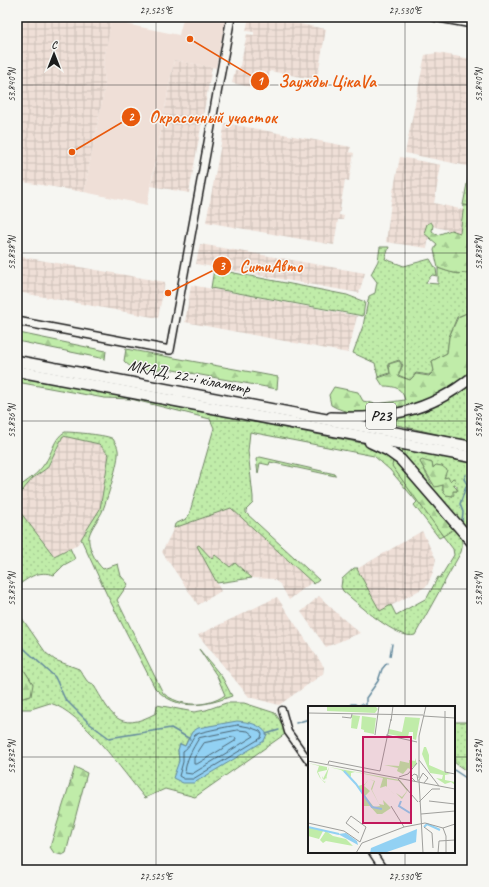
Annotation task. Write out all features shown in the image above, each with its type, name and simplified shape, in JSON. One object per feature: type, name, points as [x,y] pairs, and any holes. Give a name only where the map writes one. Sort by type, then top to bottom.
[{"type":"highway","name":"МКАД, 22-і кіламетр","points":[[17,360],[472,447]]},
{"type":"highway","name":"МКАД, 22-і кіламетр","points":[[17,371],[349,434]]},
{"type":"highway","points":[[349,434],[472,457]]},
{"type":"highway","name":"Р23","points":[[349,434],[376,444],[395,454],[472,542]]},
{"type":"main road","name":"Р23","points":[[318,417],[374,417],[413,410],[432,403],[472,378]]},
{"type":"street","points":[[17,322],[170,350],[231,17]]},
{"type":"street","points":[[434,17],[472,24]]},
{"type":"street","points":[[282,710],[288,732],[308,759]]},
{"type":"street","points":[[373,853],[384,870]]},
{"type":"shaded area","points":[[17,17],[112,17],[103,65],[105,85],[84,192],[17,181]]},
{"type":"shaded area","points":[[249,17],[263,17],[326,29],[317,80],[270,71],[266,90],[232,83],[235,70],[239,70],[247,34],[254,35],[254,32],[246,31]]},
{"type":"shaded area","points":[[211,18],[225,21],[216,68],[174,60],[147,205],[84,192],[105,85],[103,65],[111,21],[179,35],[183,19]]},
{"type":"shaded area","points":[[437,53],[472,59],[472,167],[405,153],[425,55]]},
{"type":"shaded area","points":[[174,60],[212,67],[189,193],[151,186]]},
{"type":"shaded area","points":[[225,123],[351,147],[349,152],[354,153],[349,181],[345,180],[339,215],[344,216],[343,220],[338,220],[334,245],[206,222]]},
{"type":"shaded area","points":[[400,157],[441,165],[434,203],[464,210],[460,233],[431,226],[427,248],[386,242],[391,202]]},
{"type":"shaded area","points":[[200,244],[365,273],[359,293],[196,264]]},
{"type":"shaded area","points":[[17,256],[165,282],[158,318],[17,292]]},
{"type":"shaded area","points":[[191,285],[357,316],[348,353],[185,322]]},
{"type":"shaded area","points":[[63,436],[99,444],[109,455],[100,509],[78,544],[54,556],[17,508],[17,497],[33,478],[47,468]]},
{"type":"shaded area","points":[[231,507],[312,582],[289,600],[281,585],[273,579],[252,578],[235,563],[230,568],[216,555],[212,559],[211,572],[221,591],[198,605],[162,552],[174,528]]},
{"type":"shaded area","points":[[422,531],[436,559],[433,572],[427,586],[380,612],[357,569]]},
{"type":"shaded area","points":[[319,596],[360,633],[326,647],[301,612]]},
{"type":"shaded area","points":[[277,597],[324,667],[323,674],[279,705],[249,697],[198,635]]},
{"type":"green space","points":[[470,168],[472,168],[472,206],[463,205]]},
{"type":"green space","points":[[464,205],[472,206],[472,270],[464,273],[455,273],[438,268],[434,250],[437,244],[424,233],[427,224],[431,222],[433,225],[432,231],[437,235],[451,230],[460,233]]},
{"type":"green space","points":[[380,247],[389,247],[385,259],[404,266],[430,259],[436,269],[437,276],[432,275],[425,283],[438,284],[438,268],[459,273],[472,270],[472,334],[467,313],[457,317],[449,337],[447,353],[432,361],[434,371],[429,375],[416,373],[410,380],[398,375],[403,365],[399,360],[388,364],[390,373],[378,377],[375,363],[353,353],[363,326],[369,296],[375,293],[377,282],[371,274],[378,261]]},
{"type":"green space","points":[[214,269],[347,295],[365,302],[363,316],[211,288]]},
{"type":"green space","points":[[467,313],[472,334],[472,373],[441,394],[416,405],[371,414],[356,413],[331,405],[329,395],[334,387],[358,392],[363,401],[376,404],[405,400],[400,390],[391,386],[383,386],[378,378],[390,374],[389,364],[399,361],[402,365],[398,376],[410,380],[416,374],[429,376],[434,371],[432,361],[447,353],[449,337],[458,317]]},
{"type":"green space","points":[[19,333],[106,351],[105,359],[17,341],[17,334]]},
{"type":"green space","points":[[126,349],[278,377],[277,389],[168,369],[140,370],[129,366],[124,361]]},
{"type":"green space","points":[[17,376],[367,444],[394,456],[442,535],[454,528],[458,533],[462,542],[461,552],[415,635],[408,635],[398,632],[388,627],[343,591],[341,587],[342,579],[354,568],[358,568],[357,569],[380,611],[391,605],[396,615],[427,598],[438,577],[440,578],[454,555],[453,549],[443,536],[439,538],[414,505],[417,502],[390,470],[374,456],[250,432],[248,451],[253,503],[246,510],[246,513],[319,580],[314,584],[231,508],[174,528],[175,524],[186,519],[189,515],[214,428],[210,419],[131,399],[104,398],[17,382]]},
{"type":"green space","points":[[472,382],[472,442],[384,422],[424,410]]},
{"type":"green space","points":[[65,432],[105,436],[113,439],[118,447],[117,462],[112,481],[102,512],[90,533],[89,545],[95,559],[103,569],[118,564],[121,576],[128,584],[117,600],[163,693],[177,701],[202,704],[192,705],[182,704],[173,701],[164,696],[155,688],[107,595],[81,539],[100,509],[109,455],[99,444],[63,436],[47,468],[33,478],[17,497],[17,488],[39,471],[58,438]]},
{"type":"green space","points":[[396,447],[472,463],[472,477],[468,491],[472,492],[472,502],[471,501],[469,506],[471,507],[472,518],[469,517],[469,519],[472,521],[472,534]],"holes":[[[420,461],[432,463],[432,468],[438,465],[445,476],[444,478],[457,486],[457,491],[452,491],[453,496],[446,495],[443,491],[443,485],[431,483]]]},
{"type":"green space","points":[[394,456],[454,529],[443,536],[392,466]]},
{"type":"green space","points":[[260,457],[335,474],[335,476],[270,462],[269,465],[260,463],[258,474],[256,459]]},
{"type":"green space","points":[[422,460],[432,463],[433,468],[436,465],[442,466],[447,470],[444,478],[448,477],[450,481],[453,478],[456,480],[453,485],[457,491],[453,491],[453,496],[446,495],[443,491],[443,485],[435,487],[420,462]]},
{"type":"green space","points":[[17,508],[54,556],[70,548],[75,559],[64,565],[54,575],[43,573],[34,575],[17,586]]},
{"type":"green space","points":[[199,545],[212,559],[215,555],[230,567],[235,563],[252,578],[217,583],[197,546]]},
{"type":"green space","points":[[17,611],[46,653],[55,660],[79,669],[87,681],[93,684],[105,704],[117,718],[132,722],[143,719],[156,713],[157,705],[194,712],[206,710],[226,703],[244,703],[275,713],[284,727],[285,734],[195,797],[165,789],[145,798],[101,744],[75,718],[50,703],[31,709],[17,709],[17,699],[19,699],[33,684],[17,659]],"holes":[[[225,724],[179,761],[178,750],[181,744],[185,746],[188,739],[205,727]]]},
{"type":"green space","points":[[199,649],[222,677],[232,696],[222,700],[202,704],[225,695],[217,676]]},
{"type":"green space","points":[[17,659],[33,684],[31,696],[19,699],[17,699]]},
{"type":"green space","points":[[455,722],[472,722],[472,775],[455,763]]},
{"type":"green space","points":[[75,767],[87,773],[66,853],[62,855],[54,853],[50,847]]},
{"type":"water","points":[[237,721],[250,723],[261,728],[267,734],[264,741],[194,783],[183,783],[173,778],[179,761],[178,750],[180,744],[185,746],[192,732],[198,728]]},
{"type":"waterway","points":[[469,429],[472,422]]},
{"type":"waterway","points":[[462,521],[463,512],[460,504],[467,484],[464,479],[466,475]]},
{"type":"waterway","points":[[17,642],[55,677],[65,699],[90,724],[109,738],[171,728],[190,739]]},
{"type":"waterway","points":[[390,656],[392,644]]},
{"type":"waterway","points":[[366,706],[366,698],[378,681],[382,669],[387,663]]},
{"type":"waterway","points":[[351,704],[358,706],[362,704],[365,706]]},
{"type":"waterway","points":[[296,723],[308,719]]},
{"type":"waterway","points":[[266,734],[279,730]]},
{"type":"waterway","points":[[455,771],[472,782]]},
{"type":"place","name":"Заужды ЦікаVа","points":[[190,39]]},
{"type":"place","name":"Окрасочный участок","points":[[72,152]]},
{"type":"place","name":"СитиАвто","points":[[168,293]]}]
